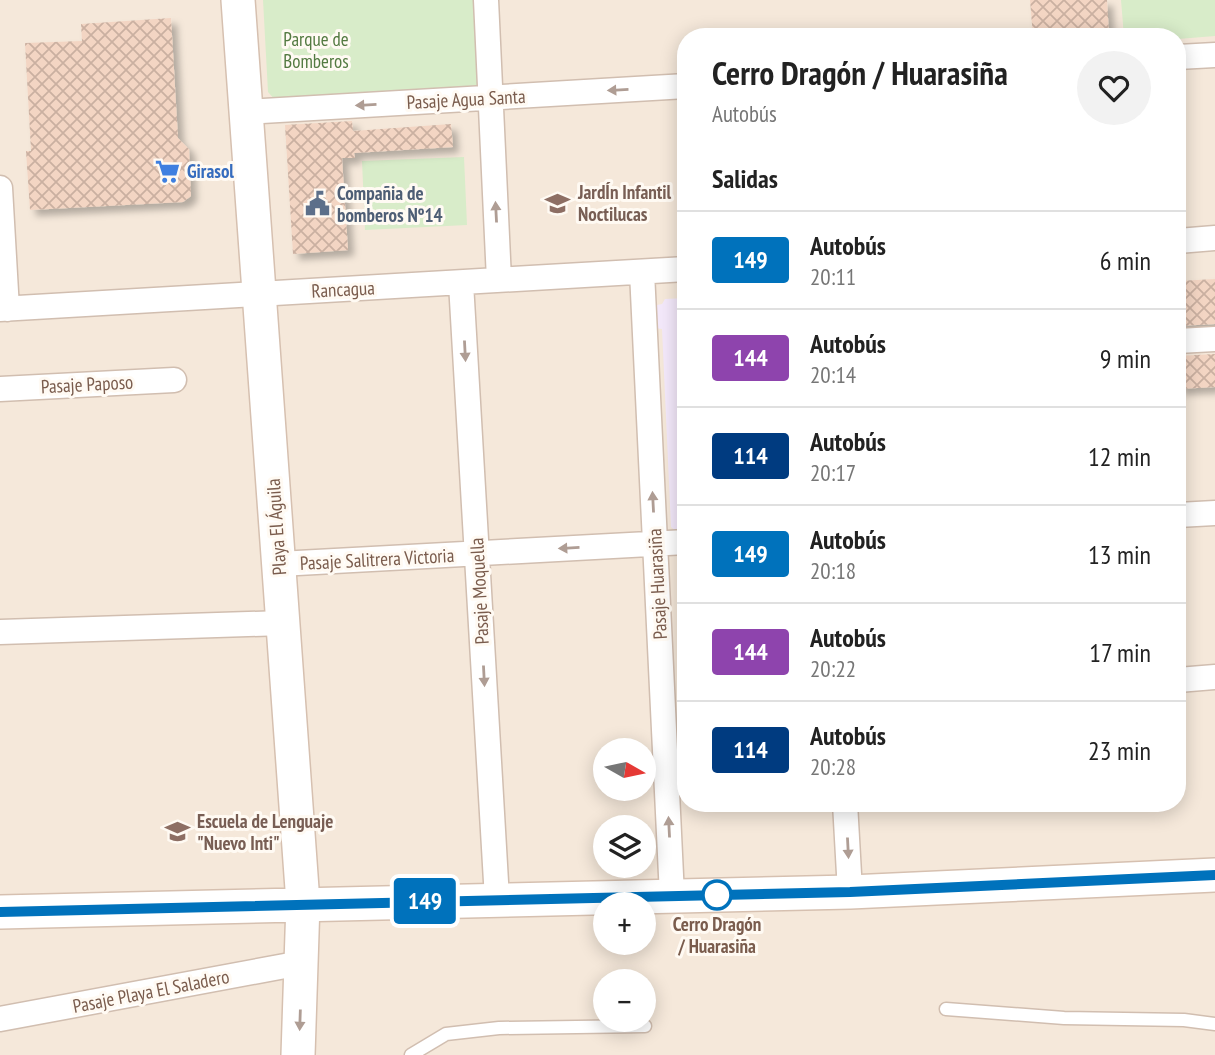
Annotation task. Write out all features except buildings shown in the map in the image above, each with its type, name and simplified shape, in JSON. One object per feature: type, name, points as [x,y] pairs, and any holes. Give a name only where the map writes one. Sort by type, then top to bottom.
[{"type":"street","name":"Playa El Águila","points":[[238,0],[303,903],[299,1055]]},
{"type":"street","points":[[486,0],[499,280]]},
{"type":"street","points":[[1186,57],[1215,55]]},
{"type":"street","name":"Pasaje Agua Santa","points":[[246,112],[677,87]]},
{"type":"street","points":[[0,188],[3,309]]},
{"type":"street","points":[[1186,241],[1215,239]]},
{"type":"street","name":"Rancagua","points":[[3,309],[677,270]]},
{"type":"street","name":"Pasaje Huarasiña","points":[[642,272],[672,896]]},
{"type":"street","name":"Pasaje Moquella","points":[[461,282],[497,899]]},
{"type":"street","points":[[1186,341],[1215,339]]},
{"type":"street","name":"Pasaje Paposo","points":[[0,389],[174,380]]},
{"type":"street","points":[[1186,514],[1215,513]]},
{"type":"street","name":"Pasaje Salitrera Victoria","points":[[279,564],[677,542]]},
{"type":"street","points":[[0,632],[283,623]]},
{"type":"street","points":[[1186,679],[1215,677]]},
{"type":"street","points":[[846,812],[850,892]]},
{"type":"street","points":[[0,912],[850,892],[1215,875]]},
{"type":"street","name":"Pasaje Playa El Saladero","points":[[0,1019],[301,963]]},
{"type":"lane","points":[[946,1009],[1064,1018],[1184,1020],[1215,1024]]},
{"type":"lane","points":[[411,1055],[446,1034],[499,1028],[593,1027]]},
{"type":"shaded area","points":[[0,0],[1215,0],[1215,1055],[0,1055]]},
{"type":"shaded area","points":[[677,298],[677,532],[671,527],[662,329],[654,328],[651,316],[657,305],[662,304],[665,299]]},
{"type":"green space","name":"Parque de Bomberos","points":[[263,0],[480,0],[485,81],[476,91],[276,101],[268,92]]},
{"type":"green space","points":[[1121,0],[1215,0],[1215,36],[1186,38],[1186,28],[1123,28]]},
{"type":"green space","points":[[464,157],[467,225],[365,230],[362,161]]},
{"type":"bus line","name":"149","points":[[0,912],[850,892],[1215,875]]},
{"type":"place","name":"Girasol","points":[[167,171]]},
{"type":"place","name":"JardÍn Infantil Noctilucas","points":[[558,203]]},
{"type":"place","name":"Compañia de bomberos Nº14","points":[[317,204]]},
{"type":"place","name":"Escuela de Lenguaje \"Nuevo Inti\"","points":[[177,832]]},
{"type":"place","name":"Cerro Dragón / Huarasiña","points":[[717,895]]}]
